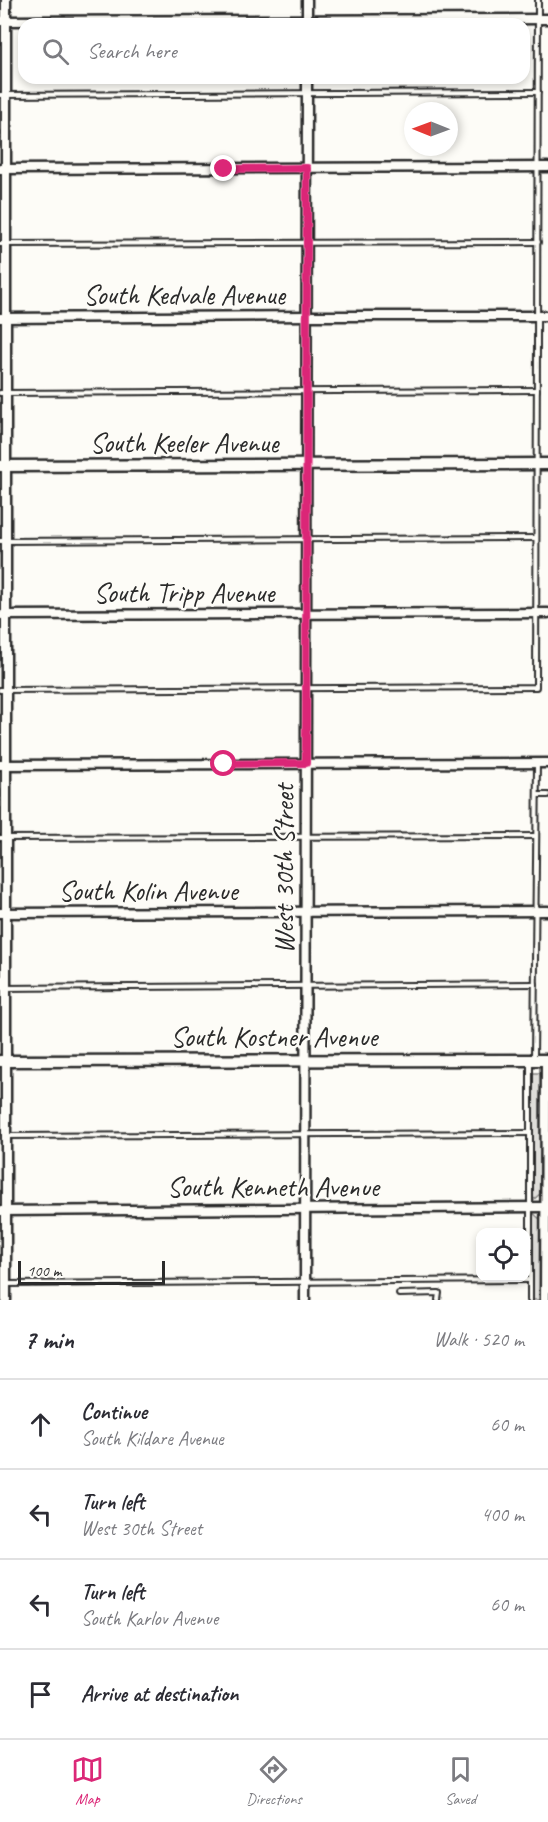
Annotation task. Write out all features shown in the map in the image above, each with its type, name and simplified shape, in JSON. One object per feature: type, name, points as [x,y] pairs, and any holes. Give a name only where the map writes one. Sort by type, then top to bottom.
[{"type":"street","points":[[6,0],[3,21],[2,838],[5,1136],[3,1210],[6,1300]]},
{"type":"street","points":[[307,0],[307,18]]},
{"type":"street","points":[[530,19],[548,19]]},
{"type":"street","points":[[3,21],[18,21]]},
{"type":"street","name":"West 30th Street","points":[[305,1300],[307,84]]},
{"type":"street","points":[[3,169],[548,167]]},
{"type":"street","name":"South Kedvale Avenue","points":[[3,318],[548,316]]},
{"type":"street","name":"South Keeler Avenue","points":[[3,466],[542,464]]},
{"type":"street","name":"South Tripp Avenue","points":[[3,615],[548,613]]},
{"type":"street","points":[[3,765],[548,763]]},
{"type":"street","name":"South Kolin Avenue","points":[[2,913],[548,911]]},
{"type":"street","points":[[545,1300],[547,1060]]},
{"type":"street","name":"South Kostner Avenue","points":[[3,1061],[547,1060]]},
{"type":"street","name":"South Kenneth Avenue","points":[[3,1210],[546,1207]]},
{"type":"lane","points":[[3,690],[536,687],[537,538],[542,464],[537,390],[538,0]]},
{"type":"lane","points":[[3,95],[538,92]]},
{"type":"lane","points":[[3,244],[537,242]]},
{"type":"lane","points":[[3,393],[537,390]]},
{"type":"lane","points":[[3,541],[537,538]]},
{"type":"lane","points":[[530,1228],[537,763]]},
{"type":"lane","points":[[537,795],[548,795]]},
{"type":"lane","points":[[2,838],[536,836]]},
{"type":"lane","points":[[2,987],[535,984]]},
{"type":"lane","points":[[5,1136],[530,1133]]},
{"type":"lane","points":[[6,1284],[476,1281]]},
{"type":"lane","points":[[530,1282],[530,1300]]},
{"type":"lane","points":[[399,1294],[438,1293],[438,1300]]},
{"type":"shaded area","points":[[532,1073],[540,1073],[541,1078],[541,1193],[532,1201]]},
{"type":"shaded area","points":[[533,1213],[541,1220],[540,1300],[532,1300]]},
{"type":"route","points":[[224,169],[307,168],[306,763],[224,764]]}]
